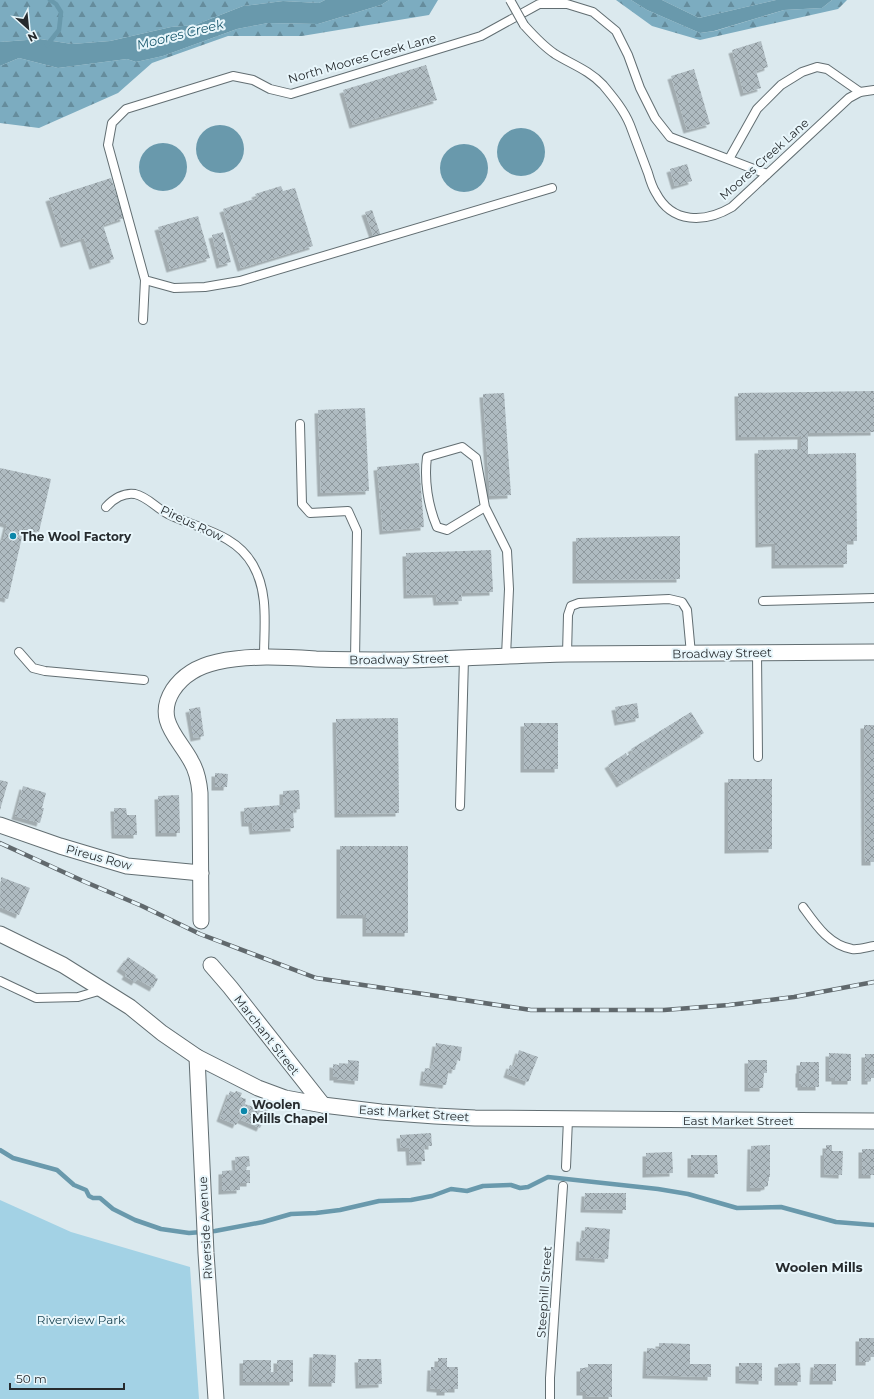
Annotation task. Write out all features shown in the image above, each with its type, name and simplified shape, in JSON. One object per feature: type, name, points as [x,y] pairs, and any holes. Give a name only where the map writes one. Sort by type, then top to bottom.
[{"type":"street","name":"Broadway Street","points":[[201,921],[200,793],[198,778],[192,761],[171,731],[168,722],[167,710],[172,691],[182,679],[205,665],[219,661],[264,657],[355,660],[567,654],[874,652]]},
{"type":"street","name":"Pireus Row","points":[[0,825],[96,858],[127,866],[201,873]]},
{"type":"street","name":"East Market Street","points":[[0,934],[63,965],[103,989],[130,1007],[162,1033],[197,1058],[258,1088],[285,1098],[323,1105],[435,1116],[568,1119],[874,1121]]},
{"type":"street","name":"Marchant Street","points":[[211,965],[323,1105]]},
{"type":"street","name":"Riverside Avenue","points":[[197,1058],[197,1089],[206,1253],[216,1399]]},
{"type":"lane","name":"Moores Creek Lane","points":[[510,0],[524,25],[539,41],[554,54],[588,72],[602,84],[619,105],[629,123],[656,193],[664,204],[684,217],[695,218],[712,216],[732,207],[849,98],[860,92],[874,90]]},
{"type":"lane","name":"North Moores Creek Lane","points":[[143,320],[145,280],[108,145],[112,123],[126,110],[233,76],[253,80],[270,89],[292,94],[481,36],[539,4],[567,4],[593,12],[616,31],[628,55],[640,88],[655,118],[670,137],[767,174]]},
{"type":"lane","points":[[729,159],[757,109],[781,85],[802,72],[817,67],[827,70],[860,92]]},
{"type":"lane","points":[[145,280],[174,288],[205,287],[240,281],[552,188]]},
{"type":"lane","points":[[300,424],[302,504],[310,513],[348,511],[357,531],[355,660]]},
{"type":"lane","points":[[485,507],[448,530],[437,527],[431,513],[426,477],[427,457],[462,447],[476,458],[485,507],[507,551],[509,589],[506,656]]},
{"type":"lane","name":"Pireus Row","points":[[106,507],[112,501],[123,495],[134,494],[145,497],[168,514],[216,533],[231,542],[243,552],[252,564],[262,588],[264,602],[264,657]]},
{"type":"lane","points":[[764,601],[874,598]]},
{"type":"lane","points":[[567,654],[568,615],[571,606],[579,603],[669,599],[682,602],[687,610],[690,654]]},
{"type":"lane","points":[[19,652],[33,668],[45,671],[144,680]]},
{"type":"lane","points":[[757,653],[758,757]]},
{"type":"lane","points":[[460,806],[464,658]]},
{"type":"lane","points":[[802,907],[819,929],[835,944],[853,949],[874,946]]},
{"type":"lane","points":[[0,981],[36,998],[78,997],[103,989]]},
{"type":"lane","points":[[566,1167],[568,1119]]},
{"type":"lane","name":"Steephill Street","points":[[550,1399],[550,1378],[563,1186]]},
{"type":"green space","points":[[0,0],[325,0],[319,3],[283,1],[243,6],[195,25],[171,27],[110,41],[72,44],[40,39],[0,42]]},
{"type":"green space","points":[[389,0],[438,0],[429,15],[302,36],[228,36],[152,63],[118,93],[39,128],[0,123],[0,66],[19,58],[58,68],[127,59],[136,62],[163,56],[237,29],[268,23],[318,24],[381,5]]},
{"type":"green space","points":[[616,0],[631,0],[647,10],[700,33],[715,31],[784,10],[822,8],[832,0],[847,0],[838,9],[700,40],[652,26]]},
{"type":"green space","points":[[662,0],[776,0],[699,18]]},
{"type":"green space","name":"Riverview Park","points":[[0,1200],[71,1232],[190,1267],[199,1399],[0,1399]]},
{"type":"water","name":"Moores Creek","points":[[325,0],[389,0],[381,5],[318,24],[268,23],[237,29],[163,56],[136,62],[127,59],[58,68],[19,58],[0,66],[0,42],[40,39],[72,44],[110,41],[171,27],[195,25],[243,6],[283,1],[319,3]]},
{"type":"water","points":[[631,0],[662,0],[699,18],[776,0],[832,0],[822,8],[784,10],[714,31],[700,33],[647,10]]},
{"type":"water","points":[[220,125],[229,127],[237,132],[242,140],[244,149],[242,158],[237,166],[229,171],[220,173],[211,171],[203,166],[198,158],[196,149],[198,140],[203,132],[211,127]]},
{"type":"water","points":[[521,128],[530,130],[538,135],[543,143],[545,152],[543,161],[538,169],[530,174],[521,176],[512,174],[504,169],[499,161],[497,152],[499,143],[504,135],[512,130]]},
{"type":"water","points":[[163,143],[172,145],[180,150],[185,158],[187,167],[185,176],[180,184],[172,189],[163,191],[154,189],[146,184],[141,176],[139,167],[141,158],[146,150],[154,145]]},
{"type":"water","points":[[464,144],[473,146],[481,151],[486,159],[488,168],[486,177],[481,185],[473,190],[464,192],[455,190],[447,185],[442,177],[440,168],[442,159],[447,151],[455,146]]},
{"type":"building","points":[[761,41],[768,67],[756,71],[761,88],[744,93],[732,50]]},
{"type":"building","points":[[426,65],[437,100],[353,125],[343,90]]},
{"type":"building","points":[[694,69],[710,124],[687,130],[671,76]]},
{"type":"building","points":[[687,164],[692,181],[675,186],[670,169]]},
{"type":"building","points":[[111,178],[124,218],[103,225],[114,259],[93,266],[84,238],[64,244],[49,198]]},
{"type":"building","points":[[281,186],[283,191],[295,188],[313,246],[241,268],[223,209],[257,198],[255,194]]},
{"type":"building","points":[[372,210],[381,236],[374,238],[365,212]]},
{"type":"building","points":[[198,216],[210,258],[170,269],[158,227]]},
{"type":"building","points":[[223,232],[231,262],[220,265],[212,235]]},
{"type":"building","points":[[874,391],[874,432],[808,433],[808,454],[856,453],[857,541],[847,541],[847,564],[775,565],[775,543],[759,544],[758,450],[801,449],[801,436],[739,437],[738,393]]},
{"type":"building","points":[[504,393],[511,495],[490,496],[483,394]]},
{"type":"building","points":[[365,408],[369,491],[321,493],[318,410]]},
{"type":"building","points":[[419,463],[424,527],[383,531],[377,467]]},
{"type":"building","name":"The Wool Factory","points":[[0,468],[51,479],[39,532],[24,528],[8,599],[0,597],[0,540],[3,541],[7,524],[0,522]]},
{"type":"building","points":[[680,536],[680,579],[576,580],[576,538]]},
{"type":"building","points":[[491,550],[493,592],[461,593],[462,601],[437,602],[436,594],[407,595],[406,553]]},
{"type":"building","points":[[637,703],[639,718],[618,722],[615,707]]},
{"type":"building","points":[[200,707],[204,736],[194,738],[189,709]]},
{"type":"building","points":[[691,712],[704,733],[620,784],[608,765],[626,753],[627,756],[633,752],[631,749]]},
{"type":"building","points":[[398,718],[399,813],[338,814],[336,719]]},
{"type":"building","points":[[524,723],[558,723],[558,769],[524,769]]},
{"type":"building","points":[[864,725],[874,725],[874,862],[865,862]]},
{"type":"building","points":[[215,773],[228,774],[227,787],[215,787]]},
{"type":"building","points":[[728,779],[772,779],[772,849],[728,850]]},
{"type":"building","points":[[0,780],[8,782],[0,810]]},
{"type":"building","points":[[23,786],[46,793],[40,823],[15,816]]},
{"type":"building","points":[[299,790],[300,809],[293,810],[294,828],[253,831],[252,823],[245,823],[244,808],[283,805],[283,791]]},
{"type":"building","points":[[179,795],[180,833],[159,833],[158,796]]},
{"type":"building","points":[[114,808],[126,808],[127,815],[136,815],[137,835],[115,835]]},
{"type":"building","points":[[340,846],[408,846],[408,933],[366,933],[366,915],[340,915]]},
{"type":"building","points":[[1,877],[30,888],[19,915],[0,907]]},
{"type":"building","points":[[128,957],[156,976],[155,977],[158,979],[153,988],[137,979],[135,982],[125,976],[127,973],[120,968]]},
{"type":"building","points":[[436,1043],[462,1047],[460,1061],[457,1060],[455,1070],[449,1069],[446,1085],[423,1082],[425,1068],[431,1069],[431,1065],[433,1065]]},
{"type":"building","points":[[519,1050],[538,1057],[528,1082],[507,1074],[510,1065],[514,1067]]},
{"type":"building","points":[[829,1053],[851,1054],[851,1081],[835,1081],[835,1078],[829,1078]]},
{"type":"building","points":[[865,1054],[874,1054],[874,1078],[871,1078],[871,1081],[865,1081]]},
{"type":"building","points":[[348,1060],[359,1061],[358,1081],[337,1079],[337,1077],[333,1077],[333,1064],[348,1064]]},
{"type":"building","points":[[748,1060],[767,1060],[767,1073],[764,1073],[763,1088],[748,1088]]},
{"type":"building","points":[[800,1062],[819,1062],[819,1087],[801,1087],[801,1084],[799,1084]]},
{"type":"building","name":"Woolen Mills Chapel","points":[[230,1091],[242,1093],[240,1097],[246,1099],[245,1104],[256,1108],[257,1105],[269,1109],[260,1128],[239,1119],[236,1125],[220,1118]]},
{"type":"building","points":[[431,1133],[432,1146],[424,1146],[425,1161],[410,1162],[409,1148],[401,1148],[400,1135]]},
{"type":"building","points":[[770,1145],[770,1177],[768,1186],[764,1188],[750,1188],[751,1146]]},
{"type":"building","points":[[826,1145],[832,1145],[832,1151],[843,1151],[842,1175],[824,1174],[824,1152],[826,1152]]},
{"type":"building","points":[[862,1149],[874,1149],[874,1175],[862,1175]]},
{"type":"building","points":[[672,1152],[673,1173],[646,1174],[646,1153]]},
{"type":"building","points":[[691,1155],[717,1155],[718,1174],[691,1174]]},
{"type":"building","points":[[249,1156],[250,1166],[246,1167],[246,1170],[250,1170],[250,1183],[240,1183],[240,1190],[222,1191],[222,1171],[236,1170],[235,1157]]},
{"type":"building","points":[[585,1193],[626,1193],[626,1210],[584,1209]]},
{"type":"building","points":[[585,1227],[610,1229],[608,1259],[579,1257],[580,1238],[584,1239]]},
{"type":"building","points":[[859,1338],[874,1338],[874,1357],[869,1357],[869,1362],[859,1362]]},
{"type":"building","points":[[659,1343],[690,1344],[690,1364],[711,1364],[711,1377],[646,1375],[647,1348],[659,1349]]},
{"type":"building","points":[[313,1354],[336,1355],[335,1383],[312,1383]]},
{"type":"building","points":[[438,1358],[447,1358],[447,1367],[458,1367],[458,1389],[448,1389],[448,1392],[440,1392],[440,1389],[430,1388],[431,1367],[438,1367]]},
{"type":"building","points":[[358,1359],[381,1359],[382,1384],[359,1385]]},
{"type":"building","points":[[243,1360],[271,1360],[271,1372],[277,1372],[277,1360],[293,1360],[293,1382],[243,1382]]},
{"type":"building","points":[[739,1363],[762,1363],[762,1381],[739,1380]]},
{"type":"building","points":[[800,1363],[801,1382],[778,1382],[778,1364]]},
{"type":"building","points":[[588,1364],[612,1364],[612,1397],[586,1396],[586,1392],[580,1392],[580,1368],[588,1368]]},
{"type":"building","points":[[814,1364],[836,1364],[836,1381],[813,1381]]},
{"type":"waterway","points":[[47,45],[59,30],[61,12],[56,4],[50,0]]},
{"type":"waterway","points":[[0,1150],[13,1158],[57,1170],[74,1185],[86,1190],[89,1196],[93,1198],[100,1198],[113,1209],[135,1220],[161,1229],[189,1233],[215,1231],[263,1222],[291,1214],[340,1210],[379,1201],[411,1200],[432,1196],[451,1189],[467,1191],[483,1186],[511,1185],[520,1188],[528,1187],[548,1177],[658,1189],[688,1194],[737,1208],[781,1207],[836,1222],[874,1225]]},
{"type":"railway","points":[[0,843],[142,906],[200,934],[316,978],[531,1010],[664,1010],[729,1005],[794,997],[874,982]]},
{"type":"place","name":"The Wool Factory","points":[[13,536]]},
{"type":"place","name":"Woolen Mills Chapel","points":[[244,1111]]},
{"type":"district","name":"Woolen Mills","points":[[819,1267]]}]
